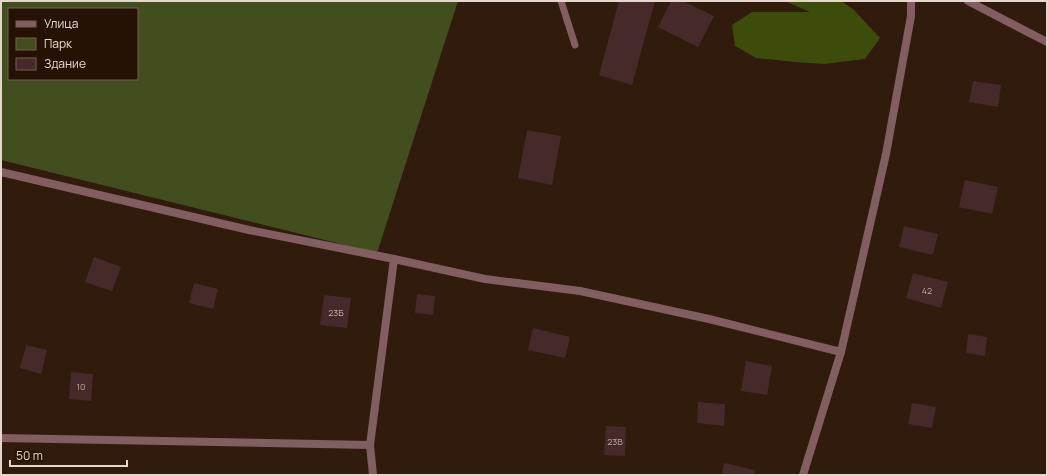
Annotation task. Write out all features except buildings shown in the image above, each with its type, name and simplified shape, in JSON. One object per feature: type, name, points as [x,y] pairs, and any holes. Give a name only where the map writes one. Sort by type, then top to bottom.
[{"type":"street","points":[[803,475],[841,352],[886,154],[911,16],[911,1]]},
{"type":"street","points":[[968,1],[1047,42]]},
{"type":"street","points":[[1,172],[249,230],[485,279],[580,291],[709,319],[841,352]]},
{"type":"street","points":[[373,475],[370,445],[394,259]]},
{"type":"street","points":[[1,438],[370,445]]},
{"type":"lane","points":[[561,1],[575,45]]},
{"type":"green space","points":[[1,1],[458,1],[377,253],[1,160]]},
{"type":"green space","points":[[785,1],[841,1],[853,9],[880,38],[865,59],[824,64],[756,58],[735,46],[732,25],[752,12],[810,12]]}]
